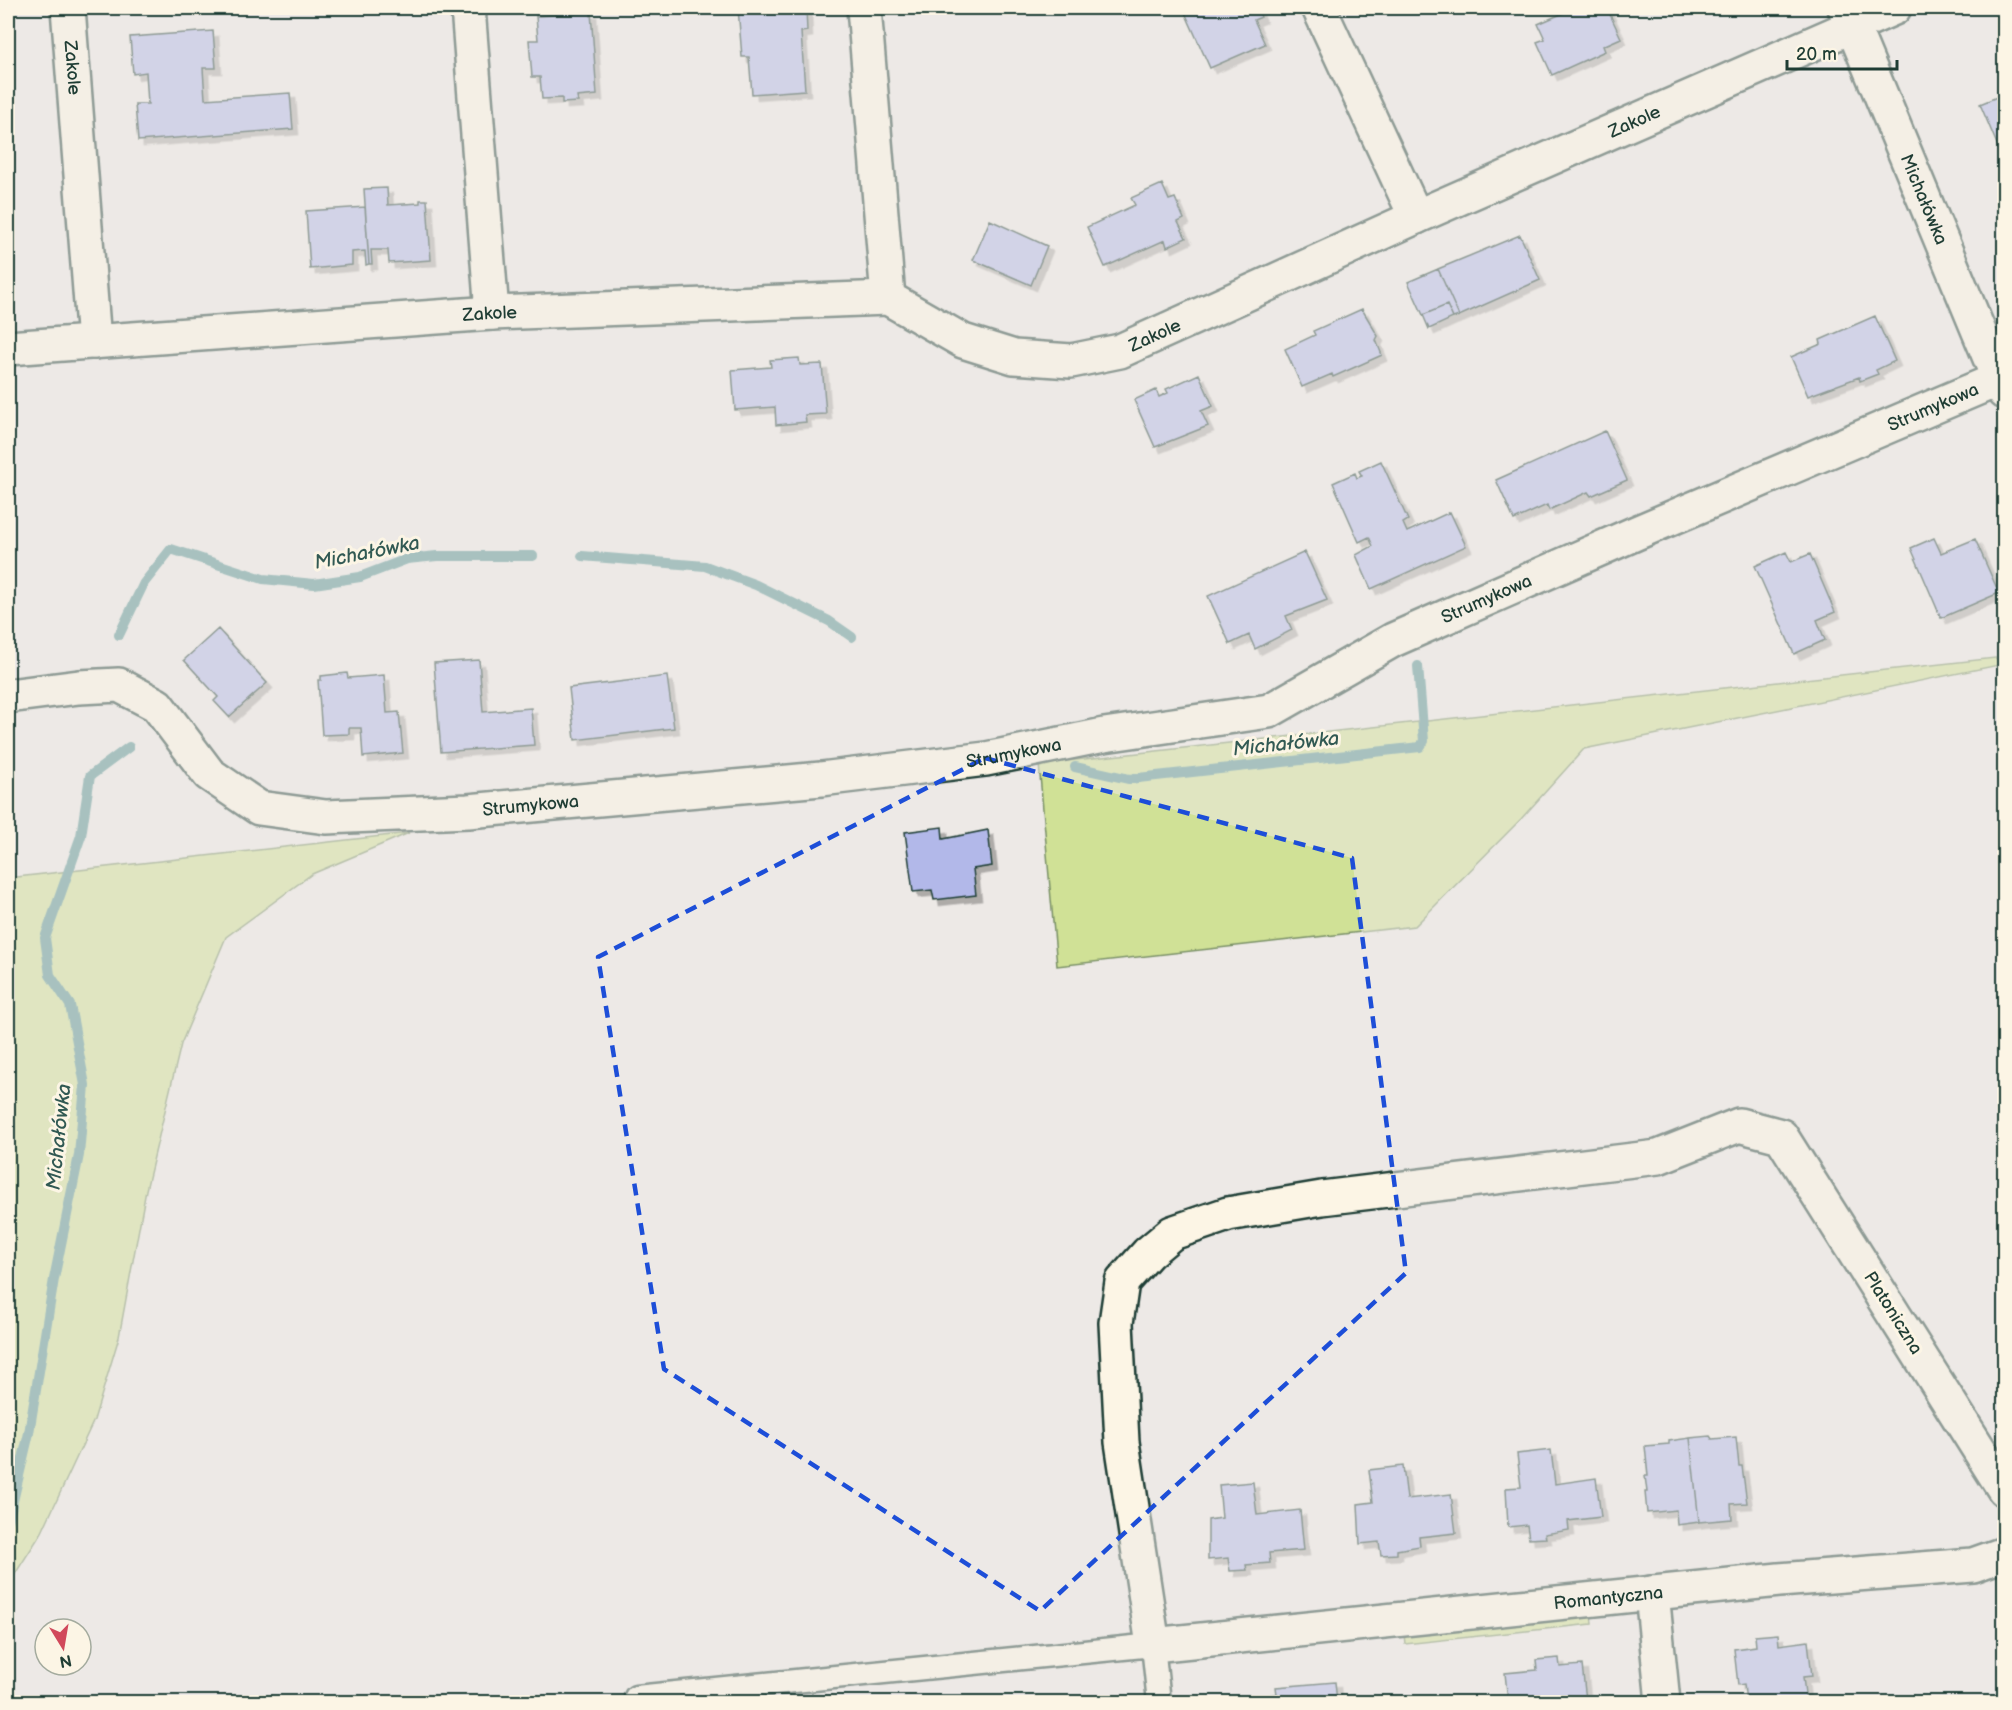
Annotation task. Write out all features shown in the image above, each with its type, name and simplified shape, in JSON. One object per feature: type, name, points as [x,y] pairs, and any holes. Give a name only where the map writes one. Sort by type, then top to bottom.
[{"type":"street","name":"Zakole","points":[[68,8],[94,342]]},
{"type":"street","points":[[468,8],[492,313]]},
{"type":"street","points":[[864,8],[888,298]]},
{"type":"street","points":[[1319,8],[1416,217]]},
{"type":"street","name":"Zakole","points":[[8,348],[492,313],[888,298],[963,340],[1014,357],[1071,361],[1120,351],[1849,17],[1894,8]]},
{"type":"street","name":"Michałówka","points":[[1849,17],[2002,386]]},
{"type":"street","name":"Strumykowa","points":[[8,696],[79,687],[119,685],[157,705],[209,774],[259,808],[326,817],[468,811],[821,779],[986,759],[1104,735],[1269,711],[1393,640],[1636,533],[2002,386]]},
{"type":"street","name":"Platoniczna","points":[[1153,1645],[1122,1442],[1116,1323],[1122,1282],[1148,1252],[1172,1233],[1228,1214],[1322,1198],[1658,1157],[1739,1125],[1781,1136],[2004,1490]]},
{"type":"street","name":"Romantyczna","points":[[1153,1645],[1652,1593],[1973,1565],[2004,1554]]},
{"type":"street","points":[[1652,1593],[1663,1702]]},
{"type":"lane","points":[[637,1700],[1153,1645],[1159,1702]]},
{"type":"highlighted area","points":[[985,758],[1352,858],[1406,1273],[1040,1611],[664,1369],[598,957]]},
{"type":"green space","points":[[2004,657],[2004,664],[1584,749],[1521,819],[1415,926],[1057,966],[1039,764]]},
{"type":"green space","points":[[409,833],[312,874],[226,937],[181,1044],[146,1190],[119,1337],[94,1420],[42,1532],[8,1585],[8,878]]},
{"type":"green space","points":[[1591,1613],[1592,1624],[1405,1644],[1404,1634]]},
{"type":"building","points":[[738,8],[806,8],[807,31],[801,32],[805,90],[752,94],[749,57],[742,57]]},
{"type":"building","points":[[1183,8],[1257,8],[1261,17],[1254,20],[1265,44],[1210,68]]},
{"type":"building","points":[[1575,8],[1607,8],[1621,38],[1603,46],[1605,51],[1552,75],[1537,42],[1545,39],[1538,24]]},
{"type":"building","points":[[571,9],[571,14],[591,12],[597,95],[577,97],[578,102],[562,103],[562,98],[542,99],[540,77],[532,77],[529,40],[538,40],[536,16],[556,15],[556,10]]},
{"type":"building","points":[[213,31],[216,68],[203,68],[205,99],[290,93],[293,129],[138,141],[135,104],[148,104],[146,72],[133,74],[130,37]]},
{"type":"building","points":[[2004,94],[2004,156],[2002,156],[1980,104]]},
{"type":"building","points":[[1162,184],[1169,200],[1175,198],[1184,219],[1178,222],[1186,238],[1167,247],[1165,240],[1105,267],[1087,227],[1135,205],[1131,198]]},
{"type":"building","points":[[387,188],[388,205],[420,203],[420,200],[427,200],[431,260],[389,263],[388,250],[371,250],[372,264],[369,264],[364,189]]},
{"type":"building","points":[[365,207],[369,264],[366,265],[365,251],[352,252],[352,265],[310,269],[306,211]]},
{"type":"building","points":[[990,220],[1047,246],[1031,285],[973,260]]},
{"type":"building","points":[[1520,235],[1540,280],[1459,316],[1438,269]]},
{"type":"building","points":[[1438,269],[1459,316],[1453,318],[1447,305],[1423,315],[1408,282]]},
{"type":"building","points":[[1447,305],[1453,318],[1429,329],[1423,315]]},
{"type":"building","points":[[1362,309],[1378,336],[1376,340],[1382,355],[1333,377],[1332,374],[1302,387],[1285,349],[1315,335],[1313,331]]},
{"type":"building","points":[[1875,316],[1895,361],[1876,370],[1878,374],[1860,381],[1859,377],[1808,396],[1791,357],[1821,344],[1820,340]]},
{"type":"building","points":[[799,358],[800,365],[822,364],[826,414],[805,415],[806,422],[776,425],[775,407],[735,410],[732,370],[771,367],[770,360]]},
{"type":"building","points":[[1199,374],[1213,406],[1201,411],[1208,426],[1155,447],[1134,400],[1156,390],[1159,397],[1168,393],[1166,389]]},
{"type":"building","points":[[1605,431],[1627,480],[1591,496],[1588,492],[1549,510],[1547,505],[1514,520],[1496,480]]},
{"type":"building","points":[[1381,461],[1408,520],[1403,523],[1407,532],[1450,512],[1466,546],[1371,589],[1356,555],[1373,546],[1369,537],[1359,542],[1333,483],[1355,473],[1357,478],[1362,476],[1359,471]]},
{"type":"building","points":[[1934,538],[1941,553],[1975,539],[1999,593],[1941,618],[1911,548]]},
{"type":"building","points":[[1305,552],[1327,600],[1286,616],[1292,630],[1255,649],[1249,635],[1230,644],[1208,596]]},
{"type":"building","points":[[1786,552],[1791,562],[1810,554],[1835,612],[1817,620],[1825,640],[1794,654],[1755,566]]},
{"type":"building","points":[[218,629],[267,683],[229,717],[214,701],[218,697],[184,660]]},
{"type":"building","points":[[479,660],[483,712],[531,708],[534,745],[441,752],[434,663]]},
{"type":"building","points":[[347,673],[348,678],[384,675],[387,713],[399,712],[403,753],[363,757],[361,728],[349,728],[349,734],[322,735],[318,680],[321,680],[321,676]]},
{"type":"building","points":[[667,676],[674,728],[575,740],[569,688]]},
{"type":"building","points":[[942,827],[943,839],[988,830],[992,866],[973,869],[976,895],[934,900],[932,890],[913,892],[905,832]]},
{"type":"building","points":[[1710,1436],[1712,1439],[1736,1437],[1739,1466],[1742,1466],[1747,1503],[1731,1504],[1732,1519],[1699,1522],[1690,1438]]},
{"type":"building","points":[[1690,1438],[1699,1522],[1677,1525],[1676,1510],[1647,1513],[1645,1476],[1648,1476],[1645,1446],[1669,1444],[1669,1441]]},
{"type":"building","points":[[1551,1450],[1555,1484],[1596,1478],[1601,1517],[1568,1521],[1569,1530],[1545,1534],[1546,1538],[1529,1539],[1527,1525],[1508,1527],[1506,1488],[1521,1487],[1517,1454]]},
{"type":"building","points":[[1403,1466],[1407,1499],[1451,1494],[1456,1533],[1419,1537],[1420,1546],[1397,1550],[1397,1554],[1381,1555],[1379,1542],[1360,1544],[1358,1504],[1373,1502],[1369,1470]]},
{"type":"building","points":[[1253,1482],[1257,1515],[1300,1510],[1304,1550],[1269,1553],[1270,1563],[1246,1565],[1247,1570],[1230,1571],[1228,1558],[1208,1560],[1208,1520],[1222,1518],[1219,1485]]},
{"type":"building","points":[[1778,1634],[1779,1645],[1808,1641],[1812,1676],[1803,1677],[1806,1702],[1746,1702],[1744,1684],[1738,1685],[1734,1649],[1756,1646],[1755,1636]]},
{"type":"building","points":[[1559,1658],[1560,1667],[1582,1665],[1586,1700],[1579,1702],[1508,1702],[1505,1673],[1537,1670],[1536,1660]]},
{"type":"building","points":[[1335,1682],[1337,1702],[1235,1702],[1235,1698],[1277,1694],[1276,1687]]},
{"type":"waterway","name":"Michałówka","points":[[119,635],[144,583],[171,549],[263,579],[314,584],[360,577],[407,559],[437,556],[533,556]]},
{"type":"waterway","name":"Michałówka","points":[[582,556],[705,566],[756,585],[829,621],[852,637]]},
{"type":"waterway","name":"Michałówka","points":[[1075,767],[1129,779],[1420,747],[1424,741],[1418,666]]},
{"type":"waterway","name":"Michałówka","points":[[8,1522],[29,1433],[54,1279],[79,1155],[85,1085],[70,1005],[50,975],[45,938],[81,836],[90,776],[129,747]]}]
